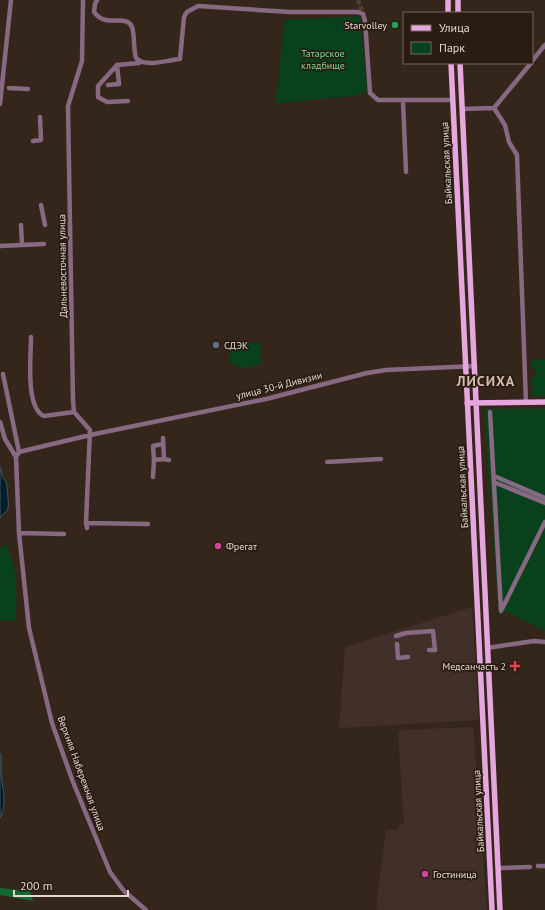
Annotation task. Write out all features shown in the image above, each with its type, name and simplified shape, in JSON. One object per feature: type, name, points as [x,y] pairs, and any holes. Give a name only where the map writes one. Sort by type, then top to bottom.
[{"type":"main road","points":[[448,0],[448,12]]},
{"type":"main road","points":[[458,0],[458,12]]},
{"type":"main road","name":"Байкальская улица","points":[[451,64],[492,910]]},
{"type":"main road","name":"Байкальская улица","points":[[460,64],[500,910]]},
{"type":"main road","points":[[467,403],[545,402]]},
{"type":"street","points":[[0,104],[11,0]]},
{"type":"street","name":"Дальневосточная улица","points":[[74,412],[68,106],[82,61],[83,0]]},
{"type":"street","points":[[94,12],[95,4],[98,0]]},
{"type":"street","points":[[231,0],[232,7]]},
{"type":"street","points":[[84,11],[94,12],[98,17],[105,21],[118,20],[129,23],[132,27],[136,58],[139,61],[146,63],[180,59],[182,22],[187,12],[196,6],[232,7],[290,12],[358,12],[363,14],[370,93],[378,100],[452,100]]},
{"type":"street","points":[[533,60],[545,45]]},
{"type":"street","points":[[128,101],[107,102],[98,97],[98,86],[118,66],[139,63]]},
{"type":"street","points":[[462,109],[494,108],[529,64]]},
{"type":"street","points":[[108,85],[119,84],[118,66]]},
{"type":"street","points":[[9,88],[28,89]]},
{"type":"street","points":[[403,100],[406,172]]},
{"type":"street","points":[[494,108],[505,125],[509,142],[517,155],[526,402]]},
{"type":"street","points":[[33,141],[41,140],[40,117]]},
{"type":"street","points":[[41,205],[45,225]]},
{"type":"street","points":[[21,225],[22,245]]},
{"type":"street","points":[[0,246],[44,244]]},
{"type":"street","points":[[30,337],[32,400],[37,411],[44,416],[74,412],[90,430],[87,525],[148,524]]},
{"type":"street","name":"улица 30-й Дивизии","points":[[17,455],[90,435],[266,399],[367,373],[386,370],[474,366]]},
{"type":"street","name":"Верхняя Набережная улица","points":[[3,374],[17,455],[19,532],[29,628],[59,745],[110,872],[124,890],[146,910]]},
{"type":"street","points":[[490,412],[501,610],[545,522]]},
{"type":"street","points":[[0,422],[5,439],[17,455]]},
{"type":"street","points":[[154,460],[166,460],[163,438]]},
{"type":"street","points":[[153,477],[153,446],[163,444]]},
{"type":"street","points":[[327,462],[381,459]]},
{"type":"street","points":[[494,479],[545,498]]},
{"type":"street","points":[[494,479],[545,503]]},
{"type":"street","points":[[19,532],[64,534]]},
{"type":"street","points":[[396,636],[406,633],[433,631],[435,650],[429,650]]},
{"type":"street","points":[[487,648],[534,641],[545,642]]},
{"type":"street","points":[[397,644],[398,658],[408,657]]},
{"type":"street","points":[[538,866],[545,866]]},
{"type":"street","points":[[499,868],[530,867]]},
{"type":"shaded area","points":[[472,607],[479,720],[339,728],[345,647]]},
{"type":"shaded area","points":[[473,727],[487,910],[379,910],[376,908],[386,830],[396,830],[404,822],[398,735],[401,730]]},
{"type":"green space","name":"Татарское кладбище","points":[[360,16],[367,92],[352,96],[276,103],[284,20]]},
{"type":"green space","points":[[230,343],[260,343],[261,364],[254,364],[254,367],[237,368],[237,364],[230,364]]},
{"type":"green space","points":[[545,359],[545,396],[533,396],[531,379],[535,377],[535,371],[531,367],[531,360]]},
{"type":"green space","points":[[484,409],[545,409],[545,631],[503,610],[499,618]]},
{"type":"green space","points":[[5,544],[12,560],[16,580],[16,620],[0,621],[0,548]]},
{"type":"green space","points":[[26,887],[30,890],[33,901],[0,895],[0,888],[18,890]]},
{"type":"water","points":[[0,467],[3,478],[6,482],[8,508],[0,518]]},
{"type":"water","points":[[0,753],[4,806],[0,818]]},
{"type":"tunnel","points":[[358,0],[363,14]]},
{"type":"place","name":"Starvolley","points":[[395,25]]},
{"type":"place","name":"СДЭК","points":[[216,345]]},
{"type":"place","name":"Фрегат","points":[[218,546]]},
{"type":"place","name":"Медсанчасть 2","points":[[515,666]]},
{"type":"place","name":"Гостиница","points":[[425,874]]},
{"type":"district","name":"ЛИСИХА","points":[[486,381]]}]
